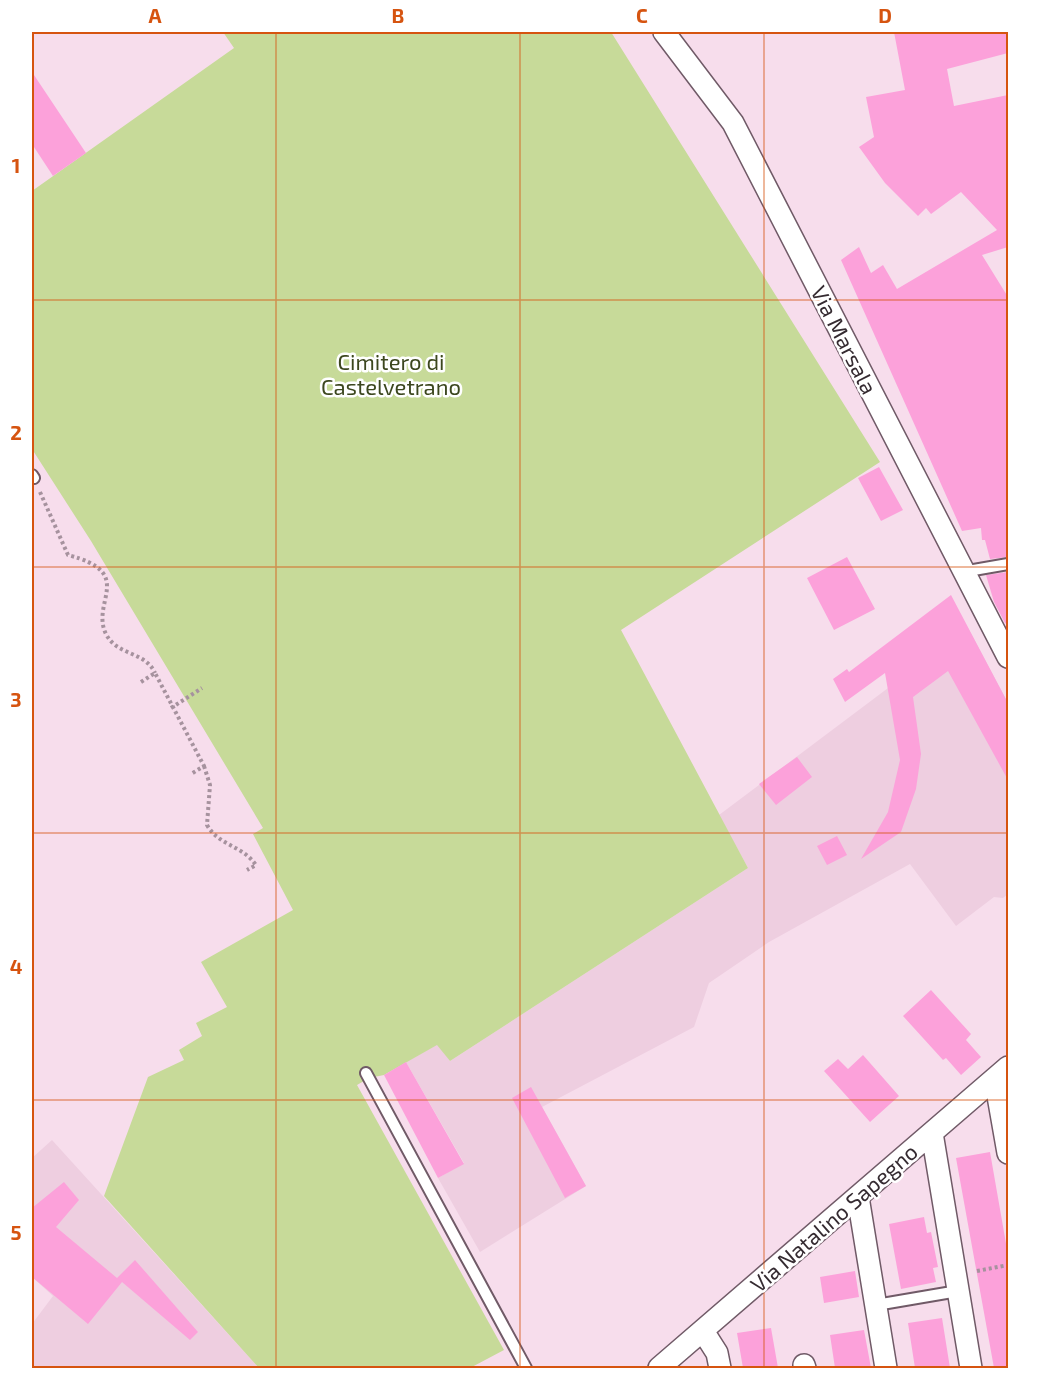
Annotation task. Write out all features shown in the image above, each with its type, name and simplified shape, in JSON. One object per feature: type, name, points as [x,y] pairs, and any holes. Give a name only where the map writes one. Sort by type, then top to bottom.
[{"type":"street","name":"Via Marsala","points":[[664,32],[733,123],[962,572],[1008,657]]},
{"type":"street","name":"Via Natalino Sapegno","points":[[659,1368],[1002,1073]]},
{"type":"street","points":[[1002,1073],[1008,1152]]},
{"type":"street","points":[[932,1133],[971,1368]]},
{"type":"street","points":[[858,1197],[886,1368]]},
{"type":"street","points":[[703,1331],[717,1353],[720,1368]]},
{"type":"lane","points":[[962,572],[1008,564]]},
{"type":"lane","points":[[366,1073],[522,1367]]},
{"type":"lane","points":[[876,1305],[957,1283]]},
{"type":"path","points":[[33,476],[68,555],[88,561],[103,575],[107,585],[103,622],[106,634],[113,644],[145,658],[155,673],[171,708],[204,766],[210,785],[207,825],[221,841],[241,849],[251,858],[256,865],[247,870]]},
{"type":"path","points":[[141,682],[155,673]]},
{"type":"path","points":[[171,708],[202,688]]},
{"type":"path","points":[[191,774],[204,766]]},
{"type":"path","points":[[957,1283],[1008,1265]]},
{"type":"shaded area","points":[[968,628],[1008,703],[1008,894],[1003,898],[994,897],[956,926],[910,864],[769,942],[709,983],[694,1027],[542,1107],[586,1186],[480,1252],[438,1178],[464,1163],[406,1062],[438,1044],[450,1061],[748,868],[719,815]]},
{"type":"shaded area","points":[[52,1140],[259,1368],[32,1368],[32,1324],[53,1296],[32,1277],[32,1158]]},
{"type":"green space","name":"Cimitero di Castelvetrano","points":[[223,32],[611,32],[880,462],[621,630],[748,868],[450,1061],[437,1045],[384,1075],[369,1078],[357,1085],[504,1350],[470,1368],[259,1368],[104,1196],[148,1077],[184,1060],[179,1050],[202,1036],[196,1023],[227,1007],[201,962],[293,910],[253,834],[263,828],[91,541],[32,449],[32,191],[234,48]]},
{"type":"building","points":[[894,32],[1008,32],[1008,53],[947,69],[954,106],[1008,95],[1008,247],[982,255],[1008,297],[1008,557],[990,559],[985,540],[982,540],[981,528],[962,531],[841,260],[859,247],[871,273],[883,265],[897,289],[997,230],[961,192],[931,214],[926,208],[918,216],[885,183],[859,147],[874,137],[866,97],[905,90]]},
{"type":"building","points":[[32,72],[86,153],[53,176],[32,144]]},
{"type":"building","points":[[879,467],[903,510],[881,521],[858,478]]},
{"type":"building","points":[[847,557],[875,609],[834,630],[807,578]]},
{"type":"building","points":[[1008,572],[1008,625],[994,602],[986,575]]},
{"type":"building","points":[[951,595],[1008,703],[1008,780],[948,671],[913,697],[921,754],[916,789],[901,832],[861,859],[888,812],[900,760],[885,673],[845,702],[833,679],[847,669],[849,672]]},
{"type":"building","points":[[797,757],[812,777],[776,805],[759,784]]},
{"type":"building","points":[[837,836],[847,855],[827,865],[817,846]]},
{"type":"building","points":[[931,990],[971,1034],[966,1040],[981,1057],[961,1075],[946,1058],[943,1060],[903,1016]]},
{"type":"building","points":[[863,1055],[899,1096],[870,1122],[824,1071],[838,1059],[848,1069]]},
{"type":"building","points":[[406,1062],[464,1164],[438,1178],[384,1075]]},
{"type":"building","points":[[531,1087],[586,1186],[565,1198],[512,1098]]},
{"type":"building","points":[[990,1152],[1008,1255],[1008,1368],[994,1368],[956,1158]]},
{"type":"building","points":[[64,1182],[79,1200],[56,1227],[117,1278],[135,1260],[198,1332],[190,1340],[122,1282],[88,1324],[32,1277],[32,1208]]},
{"type":"building","points":[[924,1217],[927,1233],[931,1232],[938,1267],[933,1268],[936,1282],[901,1289],[889,1224]]},
{"type":"building","points":[[855,1271],[859,1297],[824,1303],[820,1277]]},
{"type":"building","points":[[942,1318],[950,1368],[915,1368],[908,1323]]},
{"type":"building","points":[[771,1328],[778,1368],[743,1368],[737,1333]]},
{"type":"building","points":[[864,1330],[871,1368],[835,1368],[830,1335]]}]
